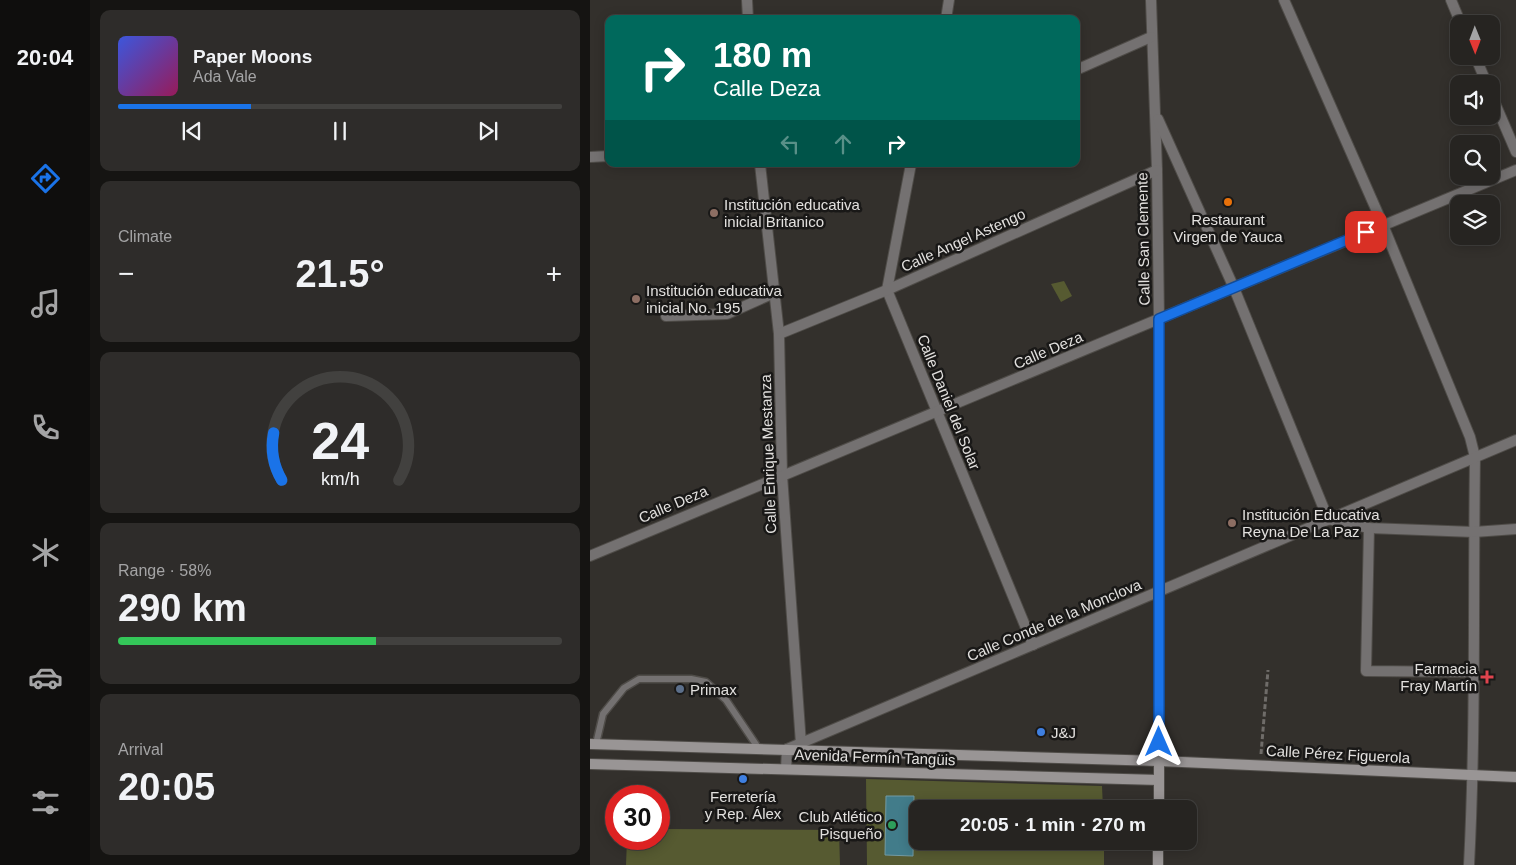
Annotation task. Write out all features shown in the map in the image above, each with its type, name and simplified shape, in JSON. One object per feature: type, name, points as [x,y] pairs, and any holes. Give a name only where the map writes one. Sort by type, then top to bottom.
[{"type":"main road","name":"Avenida Fermín Tangüis","points":[[593,744],[1159,761]]},
{"type":"main road","name":"Calle Pérez Figuerola","points":[[1159,761],[1516,777]]},
{"type":"main road","name":"Calle San Clemente","points":[[1159,761],[1159,800]]},
{"type":"main road","name":"Avenida Fermín Tangüis","points":[[590,764],[1159,780]]},
{"type":"main road","points":[[1158,850],[1158,865]]},
{"type":"street","points":[[747,0],[748,15]]},
{"type":"street","points":[[947,15],[949,0]]},
{"type":"street","name":"Calle San Clemente","points":[[1151,0],[1157,170],[1159,319],[1159,761]]},
{"type":"street","points":[[1284,0],[1383,225],[1470,437],[1475,457],[1474,775],[1469,865]]},
{"type":"street","points":[[1451,0],[1458,15]]},
{"type":"street","points":[[1080,68],[1152,37]]},
{"type":"street","points":[[1155,112],[1234,288],[1328,519],[1369,528],[1474,532],[1516,529]]},
{"type":"street","points":[[1500,115],[1516,152]]},
{"type":"street","points":[[590,157],[605,156]]},
{"type":"street","name":"Calle Enrique Mestanza","points":[[760,167],[779,334],[782,474],[800,744]]},
{"type":"street","points":[[887,290],[910,167]]},
{"type":"street","name":"Calle Angel Astengo","points":[[779,334],[887,290],[1157,170]]},
{"type":"street","name":"Calle Deza","points":[[590,556],[782,474],[937,412],[1516,170]]},
{"type":"street","name":"Calle Daniel del Solar","points":[[887,290],[1033,645]]},
{"type":"street","points":[[666,316],[727,314],[774,293]]},
{"type":"street","name":"Calle Conde de la Monclova","points":[[787,749],[1516,440]]},
{"type":"street","points":[[1369,528],[1366,671],[1473,672]]},
{"type":"street","points":[[786,769],[787,749]]},
{"type":"lane","points":[[593,744],[603,714],[624,688],[639,679],[691,679],[706,682],[726,700],[759,748]]},
{"type":"path","points":[[1260,765],[1268,670]]},
{"type":"green space","points":[[1064,281],[1072,296],[1061,302],[1051,284]]},
{"type":"green space","name":"Club Atlético Pisqueño","points":[[866,779],[1102,786],[1103,800],[909,800],[909,850],[1104,850],[1104,865],[867,865]]},
{"type":"green space","points":[[670,829],[839,830],[840,865],[626,865],[627,850],[670,850]]},
{"type":"water","points":[[886,796],[914,796],[914,800],[909,800],[909,850],[913,850],[913,856],[885,855]]},
{"type":"place","name":"Restaurant Virgen de Yauca","points":[[1228,202]]},
{"type":"place","name":"Institución educativa inicial Britanico","points":[[714,213]]},
{"type":"place","name":"Institución educativa inicial No. 195","points":[[636,299]]},
{"type":"place","name":"Institución Educativa Reyna De La Paz","points":[[1232,523]]},
{"type":"place","name":"Farmacia Fray Martín","points":[[1487,677]]},
{"type":"place","name":"Primax","points":[[680,689]]},
{"type":"place","name":"J&J","points":[[1041,732]]},
{"type":"place","name":"Ferretería y Rep. Álex","points":[[743,779]]},
{"type":"place","name":"Club Atlético Pisqueño","points":[[892,825]]},
{"type":"route","points":[[1159,742],[1159,319],[1366,232]]}]
